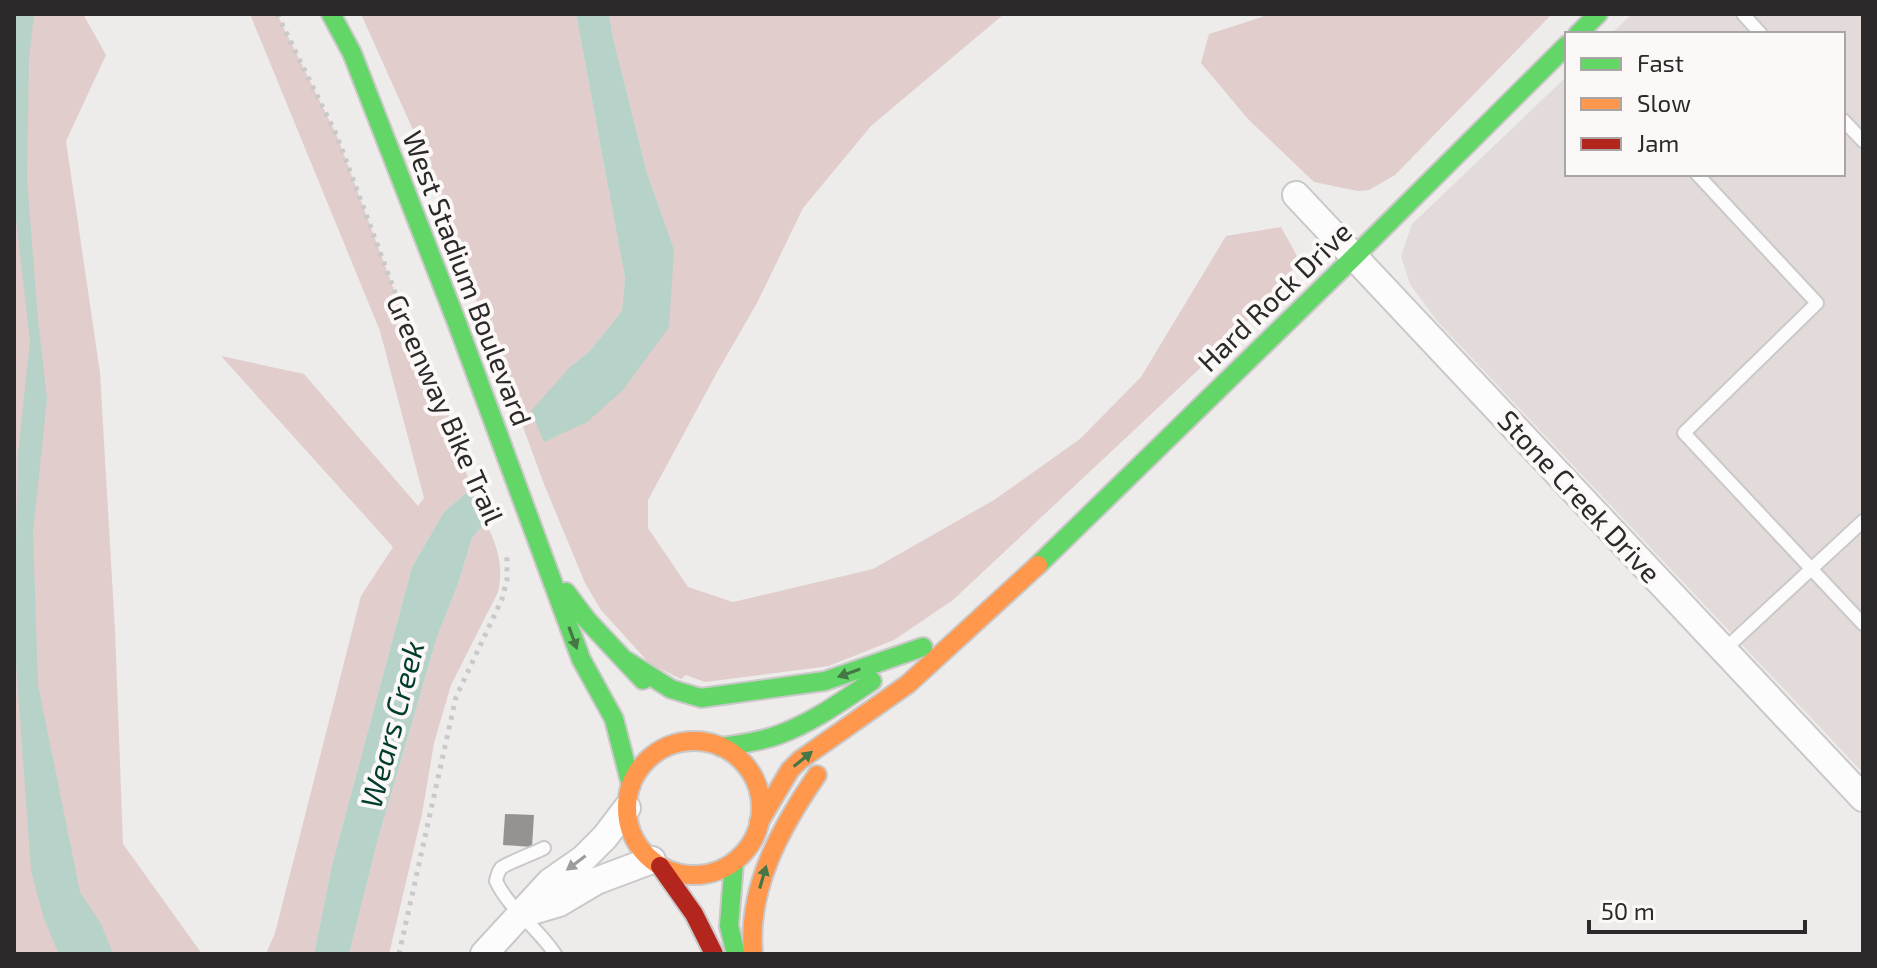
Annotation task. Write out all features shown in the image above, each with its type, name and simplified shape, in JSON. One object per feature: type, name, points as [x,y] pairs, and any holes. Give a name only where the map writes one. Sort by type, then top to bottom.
[{"type":"main road","name":"West Stadium Boulevard","points":[[331,14],[352,53],[462,337],[581,659],[614,719],[629,797]]},
{"type":"main road","points":[[1580,32],[1598,14]]},
{"type":"main road","name":"Hard Rock Drive","points":[[759,822],[790,770],[800,760],[908,684],[1067,538],[1565,47]]},
{"type":"main road","name":"West Stadium Boulevard","points":[[546,565],[587,620],[677,716],[713,744]]},
{"type":"main road","name":"Hard Rock Drive","points":[[713,744],[767,739],[787,731],[835,705],[1017,583]]},
{"type":"main road","points":[[627,661],[667,689],[701,698],[825,681],[923,647]]},
{"type":"main road","points":[[753,954],[752,925],[767,863],[800,802],[815,777],[846,740],[908,684]]},
{"type":"main road","points":[[656,863],[678,873],[697,875],[717,871],[734,862],[745,851],[754,837],[761,806],[758,788],[749,770],[737,757],[713,744],[681,742],[660,750],[642,765],[629,797],[629,825],[636,842],[656,863],[694,914],[714,954]]},
{"type":"main road","points":[[734,862],[729,926],[736,954]]},
{"type":"street","name":"Stone Creek Drive","points":[[1296,195],[1863,798]]},
{"type":"street","points":[[484,954],[550,882],[583,859],[605,837],[629,797]]},
{"type":"street","points":[[522,914],[559,903],[596,881],[656,863]]},
{"type":"lane","points":[[1743,14],[1759,32]]},
{"type":"lane","points":[[1845,122],[1863,141]]},
{"type":"lane","points":[[1699,176],[1817,303],[1684,433],[1863,624]]},
{"type":"lane","points":[[1724,650],[1863,521]]},
{"type":"lane","points":[[544,848],[499,870],[496,881],[502,894],[555,954]]},
{"type":"path","name":"Greenway Bike Trail","points":[[277,14],[337,136],[430,387],[463,437],[468,451]]},
{"type":"path","name":"Greenway Bike Trail","points":[[399,954],[456,697],[502,599],[507,580],[504,545]]},
{"type":"shaded area","points":[[14,14],[83,14],[106,55],[66,141],[100,373],[123,844],[202,954],[14,954]]},
{"type":"shaded area","points":[[250,14],[277,14],[337,136],[430,387],[463,437],[456,448],[472,488],[444,512],[412,567],[332,865],[314,954],[266,954],[275,933],[361,596],[393,547],[221,356],[304,374],[418,506],[424,498],[380,331]]},
{"type":"shaded area","points":[[361,14],[576,14],[625,278],[622,311],[589,352],[571,366],[545,442],[674,249],[647,173],[609,14],[1004,14],[871,126],[803,208],[757,303],[648,500],[648,528],[688,587],[733,602],[873,569],[994,500],[1080,439],[1141,377],[1226,236],[1281,227],[1297,256],[1291,274],[1212,357],[953,600],[894,640],[829,666],[705,682],[686,675],[681,679],[650,664],[601,610],[585,583],[544,484],[418,141]]},
{"type":"shaded area","points":[[1267,14],[1552,14],[1395,175],[1369,190],[1358,191],[1314,182],[1248,119],[1201,63],[1209,34]]},
{"type":"shaded area","points":[[1632,14],[1863,14],[1863,773],[1437,321],[1410,284],[1401,256],[1412,224],[1565,78],[1565,176],[1845,176],[1845,32],[1613,32]]},
{"type":"shaded area","points":[[486,522],[498,556],[498,592],[451,685],[434,743],[422,814],[389,954],[349,954],[378,839],[437,637],[472,538]]},
{"type":"water","points":[[16,14],[34,14],[29,60],[27,179],[47,399],[33,532],[38,685],[80,892],[101,924],[113,954],[59,954],[44,919],[31,870],[14,635],[18,455],[30,341],[14,201]]},
{"type":"water","points":[[576,14],[609,14],[647,173],[674,249],[669,327],[623,390],[587,422],[544,442],[531,411],[571,366],[589,352],[622,311],[625,278]]},
{"type":"water","name":"Wears Creek","points":[[472,488],[486,522],[472,538],[437,637],[378,839],[349,954],[314,954],[332,865],[412,567],[444,512]]},
{"type":"building","points":[[505,814],[534,815],[532,847],[503,845]]},
{"type":"traffic: fast","points":[[331,14],[352,53],[457,323],[581,659],[614,719],[631,785]]},
{"type":"traffic: fast","points":[[1580,32],[1598,14]]},
{"type":"traffic: fast","points":[[1038,565],[1565,47]]},
{"type":"traffic: fast","points":[[566,592],[587,620],[643,680]]},
{"type":"traffic: fast","points":[[627,661],[671,689],[701,698],[825,681],[923,647]]},
{"type":"traffic: fast","points":[[721,747],[791,730],[872,681]]},
{"type":"traffic: fast","points":[[734,862],[729,926],[736,954]]},
{"type":"traffic: slow","points":[[759,822],[790,770],[800,760],[908,684],[1038,565]]},
{"type":"traffic: slow","points":[[694,741],[719,746],[741,761],[756,783],[761,808],[756,833],[741,855],[719,870],[694,875],[669,870],[647,855],[632,833],[627,808],[632,783],[647,761],[669,746],[694,741]]},
{"type":"traffic: slow","points":[[753,954],[755,906],[769,859],[817,775]]},
{"type":"traffic: jam","points":[[660,866],[694,914],[714,954]]}]
